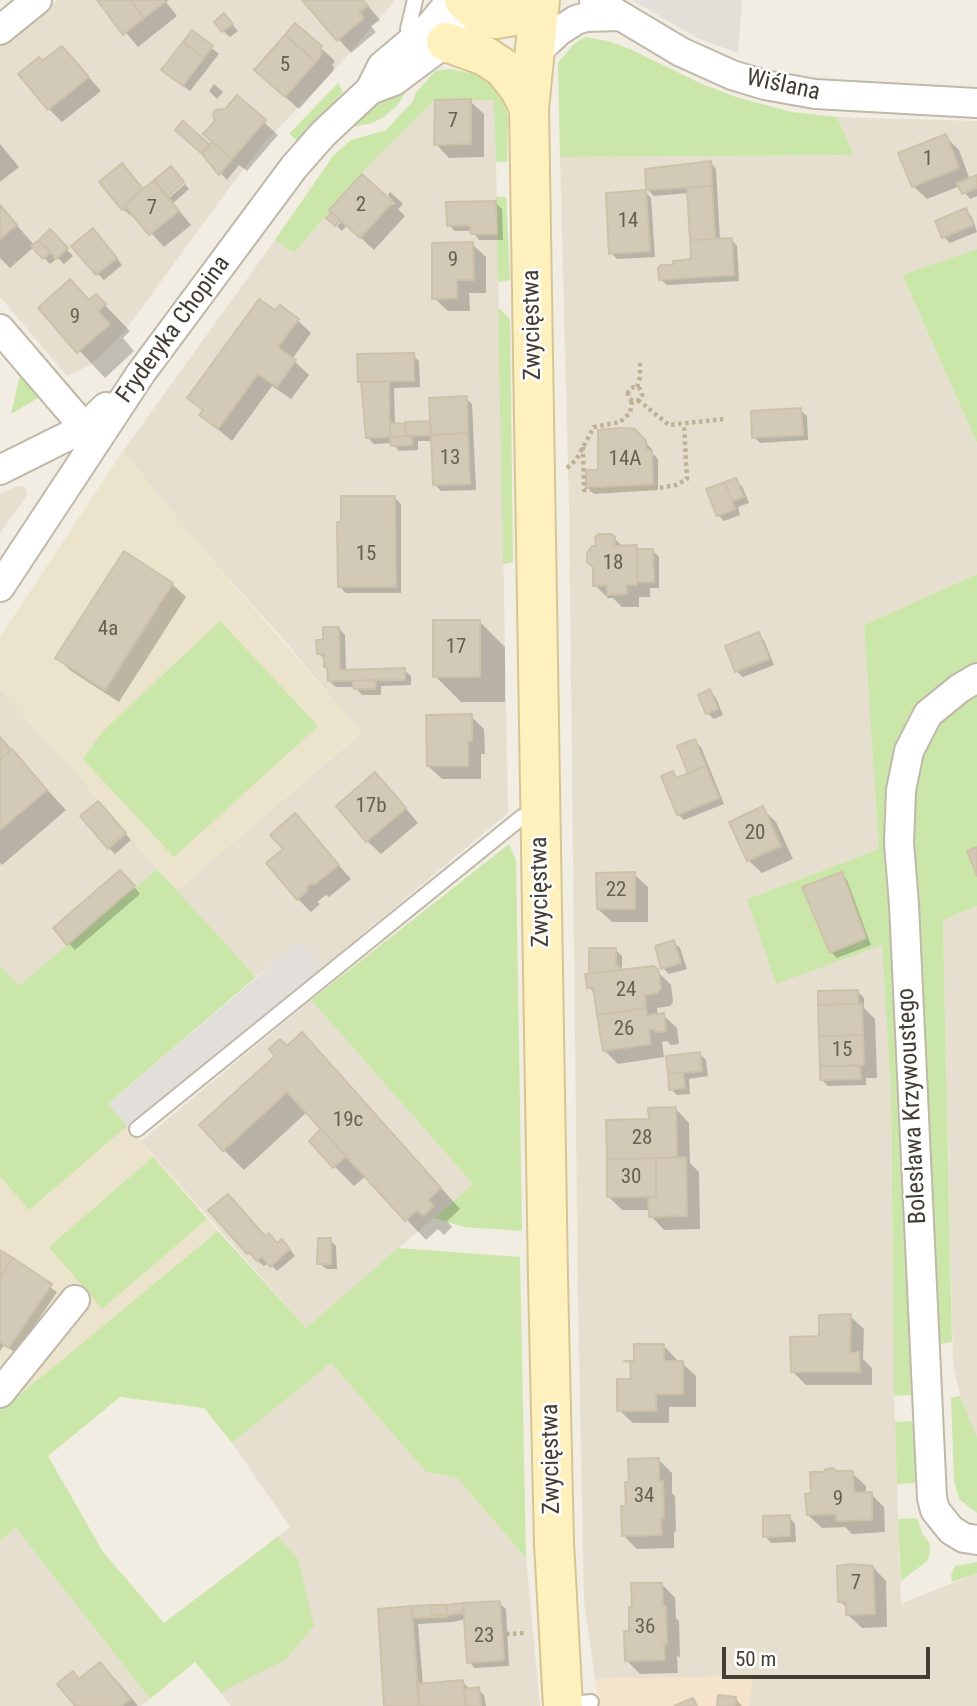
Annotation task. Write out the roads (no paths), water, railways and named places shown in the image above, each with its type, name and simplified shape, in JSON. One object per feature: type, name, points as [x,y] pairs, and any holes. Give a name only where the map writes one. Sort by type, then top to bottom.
[{"type":"street","points":[[0,30],[37,0]]},
{"type":"street","name":"Fryderyka Chopina","points":[[430,46],[431,25],[448,0]]},
{"type":"street","points":[[483,12],[523,13],[539,0]]},
{"type":"street","name":"Zwycięstwa","points":[[539,0],[531,80],[540,816],[554,1543],[572,1704]]},
{"type":"street","points":[[430,46],[485,56],[503,68],[519,88],[531,80],[559,31],[586,17],[600,6]]},
{"type":"street","name":"Wiślana","points":[[600,6],[681,52],[732,75],[765,85],[815,94],[977,103]]},
{"type":"street","name":"Fryderyka Chopina","points":[[0,587],[90,435],[141,373],[294,167],[334,122],[370,90],[394,82],[430,46],[483,12]]},
{"type":"street","name":"Zwycięstwa","points":[[483,12],[520,41],[531,80]]},
{"type":"street","points":[[0,329],[90,435],[0,470]]},
{"type":"street","name":"Bolesława Krzywoustego","points":[[977,678],[928,714],[909,751],[901,790],[899,843],[932,1498],[935,1510],[951,1531],[964,1538],[977,1540]]},
{"type":"street","points":[[0,1393],[75,1300]]},
{"type":"lane","points":[[415,0],[408,29],[430,46]]},
{"type":"lane","points":[[137,1129],[522,817],[540,816]]}]
